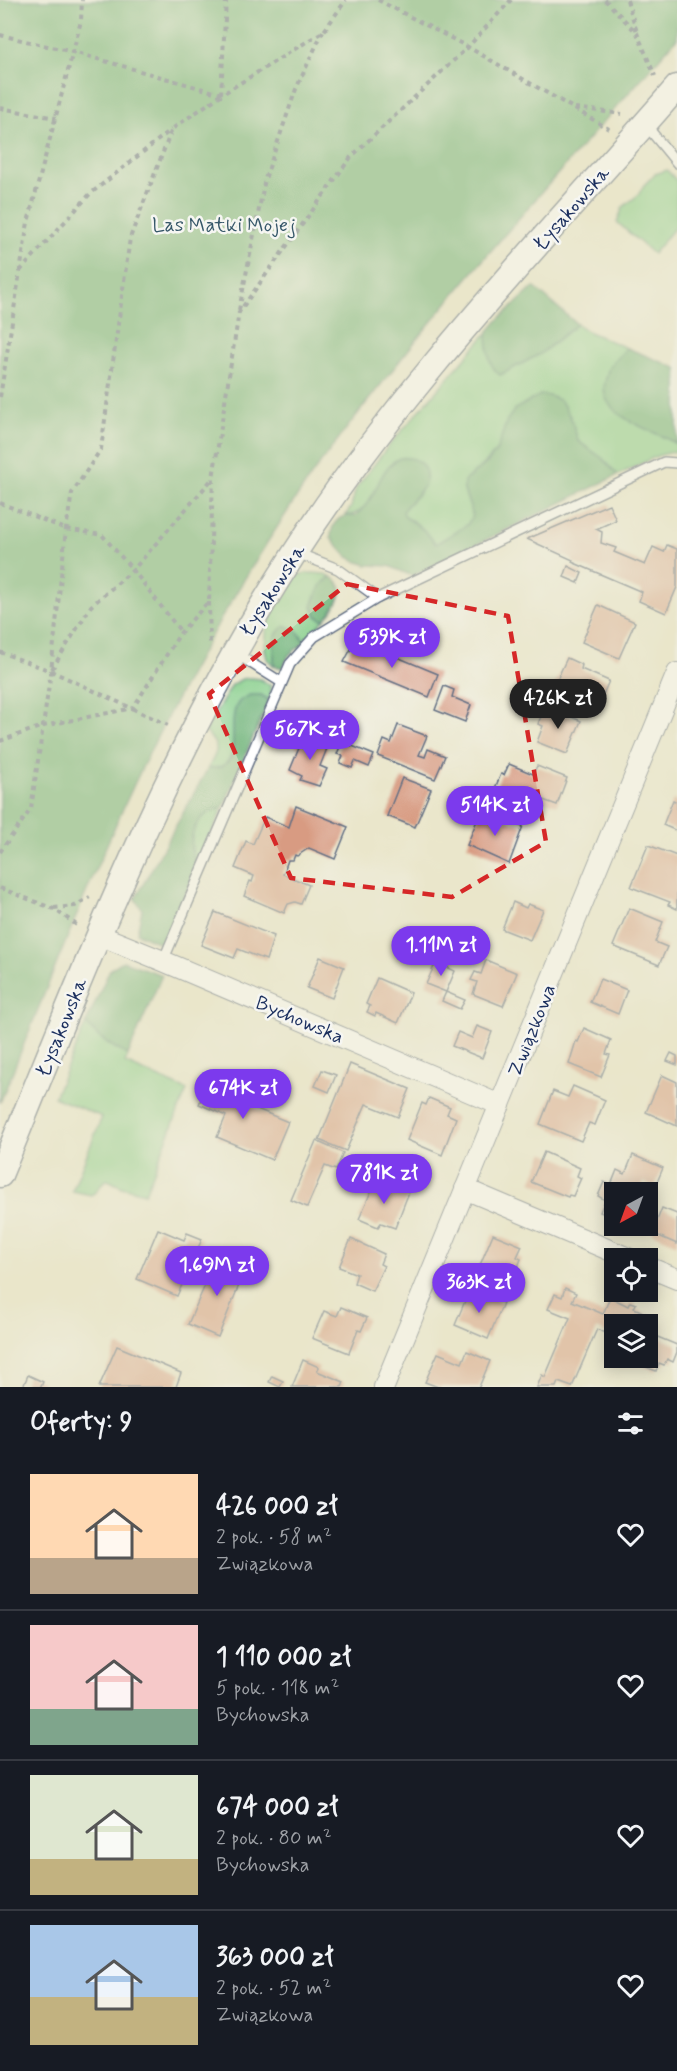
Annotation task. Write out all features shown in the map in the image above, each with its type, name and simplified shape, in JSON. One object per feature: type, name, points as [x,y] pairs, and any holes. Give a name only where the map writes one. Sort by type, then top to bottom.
[{"type":"street","name":"Łysakowska","points":[[0,1175],[88,931],[234,653],[295,552],[352,470],[419,382],[677,87]]},
{"type":"street","name":"Związkowa","points":[[384,1387],[677,672]]},
{"type":"street","name":"Bychowska","points":[[88,931],[500,1105]]},
{"type":"street","points":[[465,1189],[604,1248]]},
{"type":"street","points":[[658,1271],[677,1280]]},
{"type":"lane","points":[[645,124],[677,163]]},
{"type":"lane","points":[[163,961],[281,682],[290,663],[314,637],[378,598],[664,462],[677,463]]},
{"type":"lane","points":[[295,552],[338,569],[378,598]]},
{"type":"lane","points":[[234,653],[281,682]]},
{"type":"path","points":[[0,397],[28,222],[81,21],[82,0]]},
{"type":"path","points":[[221,94],[226,0]]},
{"type":"path","points":[[210,648],[209,601],[213,478],[239,312],[266,179],[296,89],[324,31],[346,0]]},
{"type":"path","points":[[378,0],[468,46],[609,129]]},
{"type":"path","points":[[239,312],[351,157],[468,46],[511,0]]},
{"type":"path","points":[[605,0],[637,33]]},
{"type":"path","points":[[627,0],[637,33],[656,76]]},
{"type":"path","points":[[20,271],[90,194],[172,129],[221,94],[324,31]]},
{"type":"path","points":[[0,35],[73,52],[221,94]]},
{"type":"path","points":[[572,107],[622,114]]},
{"type":"path","points":[[0,108],[56,118]]},
{"type":"path","points":[[0,852],[32,809],[72,493],[101,449],[130,238],[172,129]]},
{"type":"path","points":[[51,671],[91,606],[133,570],[213,478]]},
{"type":"path","points":[[0,503],[66,529],[102,535],[133,570],[181,632]]},
{"type":"path","points":[[0,741],[43,726],[133,708],[181,632],[209,601]]},
{"type":"path","points":[[0,652],[51,671],[168,725]]},
{"type":"path","points":[[0,888],[54,909],[88,931]]},
{"type":"path","points":[[54,909],[75,906],[90,897]]},
{"type":"highlighted area","points":[[347,584],[508,616],[546,842],[452,897],[291,878],[209,694]]},
{"type":"green space","name":"Las Matki Mojej","points":[[0,0],[677,0],[677,38],[435,317],[316,469],[260,553],[198,659],[142,768],[86,892],[0,1103]]},
{"type":"green space","points":[[667,170],[677,181],[677,225],[653,254],[617,222],[623,207],[638,195],[644,185],[655,174]]},
{"type":"green space","points":[[534,287],[577,324],[540,354],[500,375],[490,362],[487,333]]},
{"type":"green space","points":[[577,324],[587,331],[627,348],[609,367],[655,433],[677,444],[677,451],[657,456],[618,475],[602,458],[578,441],[571,418],[524,404],[512,414],[492,456],[464,481],[464,490],[473,516],[467,525],[436,544],[419,525],[405,517],[402,511],[420,492],[426,478],[386,470],[366,506],[360,511],[345,516],[351,507],[356,488],[386,449],[487,333],[490,361],[500,375],[540,354]]},
{"type":"green space","points":[[627,348],[677,368],[677,444],[630,421],[610,404],[605,394],[608,371]]},
{"type":"green space","points":[[540,395],[561,401],[571,418],[578,441],[602,458],[618,475],[412,576],[389,566],[367,565],[358,562],[348,557],[331,538],[336,522],[345,516],[355,516],[369,501],[386,470],[396,460],[402,458],[419,461],[426,474],[424,486],[403,511],[405,517],[422,529],[436,544],[467,525],[473,516],[464,490],[464,481],[488,462],[497,450],[507,420],[515,409]]},
{"type":"green space","points":[[313,573],[331,577],[321,586],[312,607],[318,617],[324,620],[304,643],[274,649],[274,666],[267,659],[265,649],[267,618],[294,577]]},
{"type":"green space","points":[[331,577],[337,581],[341,592],[337,604],[324,620],[318,617],[312,607],[321,586]]},
{"type":"green space","points":[[286,626],[298,632],[304,643],[289,655],[283,668],[274,666],[274,643],[277,633]]},
{"type":"green space","points":[[242,679],[260,679],[270,685],[269,700],[261,695],[235,713],[233,750],[230,758],[218,767],[208,768],[216,748],[205,731],[232,685]]},
{"type":"green space","points":[[250,695],[261,695],[269,700],[223,808],[204,816],[194,830],[192,848],[197,867],[164,945],[137,933],[142,909],[135,899],[208,768],[220,767],[228,762],[232,754],[234,712],[238,703]]},
{"type":"green space","points":[[223,808],[197,867],[192,848],[194,830],[204,816]]},
{"type":"green space","points":[[123,961],[162,975],[128,1055],[105,1042],[86,1023],[110,969]]},
{"type":"green space","points":[[86,1023],[105,1042],[128,1055],[125,1063],[187,1090],[145,1193],[122,1187],[108,1180],[104,1181],[91,1195],[72,1191],[102,1117],[54,1097]]},
{"type":"building","points":[[609,504],[616,520],[596,529],[602,532],[601,543],[616,548],[614,552],[645,565],[653,547],[664,552],[667,545],[677,549],[677,587],[666,613],[639,601],[642,592],[572,562],[573,560],[527,539]]},
{"type":"building","points":[[568,566],[582,573],[578,583],[564,577]]},
{"type":"building","points":[[598,605],[635,622],[619,658],[582,642]]},
{"type":"building","points":[[363,643],[438,674],[429,697],[344,662],[352,647]]},
{"type":"building","points":[[567,658],[582,665],[581,669],[609,681],[597,708],[553,688]]},
{"type":"building","points":[[444,686],[454,690],[452,697],[471,705],[465,722],[435,710]]},
{"type":"building","points":[[545,706],[581,721],[567,754],[537,742],[543,726],[538,724]]},
{"type":"building","points":[[398,725],[427,736],[419,755],[425,757],[428,749],[445,756],[435,779],[378,756],[384,740],[391,743]]},
{"type":"building","points":[[300,735],[328,746],[320,766],[327,769],[319,786],[300,780],[302,776],[290,770],[299,748],[295,746]]},
{"type":"building","points":[[342,742],[374,755],[369,767],[355,761],[352,768],[340,763],[343,756],[337,754]]},
{"type":"building","points":[[509,764],[533,774],[537,766],[567,778],[557,805],[535,797],[530,809],[493,793],[501,774],[504,775]]},
{"type":"building","points":[[402,778],[431,789],[415,827],[387,816]]},
{"type":"building","points":[[673,800],[677,802],[677,831],[663,825]]},
{"type":"building","points":[[296,806],[348,827],[335,859],[309,848],[295,855],[293,860],[288,860],[283,874],[309,885],[301,904],[295,902],[288,904],[284,913],[244,896],[254,876],[235,868],[246,841],[253,844],[265,817],[289,827]]},
{"type":"building","points":[[480,813],[523,826],[509,864],[467,845]]},
{"type":"building","points":[[648,845],[677,856],[677,909],[668,905],[670,902],[631,887]]},
{"type":"building","points":[[513,902],[526,908],[528,904],[543,910],[530,940],[502,929]]},
{"type":"building","points":[[629,908],[663,922],[655,942],[667,947],[659,965],[613,946]]},
{"type":"building","points":[[215,912],[274,936],[266,960],[238,949],[234,958],[201,945]]},
{"type":"building","points":[[320,957],[344,967],[332,998],[307,988]]},
{"type":"building","points":[[486,960],[517,973],[503,1006],[473,994],[477,982],[471,980],[475,972],[481,974]]},
{"type":"building","points":[[436,962],[455,971],[446,992],[426,984]]},
{"type":"building","points":[[377,978],[411,993],[398,1023],[376,1013],[375,1016],[367,1012],[370,1006],[366,1004]]},
{"type":"building","points":[[600,979],[627,990],[618,1014],[590,1002]]},
{"type":"building","points":[[446,992],[465,1000],[460,1009],[442,1001]]},
{"type":"building","points":[[477,1026],[492,1032],[482,1058],[452,1046],[458,1032],[472,1038]]},
{"type":"building","points":[[584,1028],[611,1040],[606,1054],[610,1055],[601,1077],[569,1064],[576,1041],[578,1042]]},
{"type":"building","points":[[671,1053],[677,1056],[677,1065],[667,1061]]},
{"type":"building","points":[[350,1064],[410,1089],[398,1117],[366,1104],[346,1151],[319,1140]]},
{"type":"building","points":[[322,1070],[336,1075],[329,1092],[315,1086]]},
{"type":"building","points":[[211,1074],[239,1085],[233,1099],[288,1122],[272,1160],[217,1137],[226,1116],[199,1104]]},
{"type":"building","points":[[662,1075],[677,1082],[677,1126],[646,1112]]},
{"type":"building","points":[[573,1086],[605,1100],[595,1125],[589,1123],[581,1141],[540,1124],[553,1091],[568,1097]]},
{"type":"building","points":[[429,1098],[450,1107],[447,1114],[456,1118],[442,1155],[407,1140],[422,1103],[426,1105]]},
{"type":"building","points":[[316,1141],[343,1153],[336,1170],[325,1166],[307,1207],[291,1200]]},
{"type":"building","points":[[544,1152],[580,1168],[577,1176],[581,1178],[573,1196],[568,1197],[531,1182]]},
{"type":"building","points":[[633,1155],[663,1168],[657,1182],[612,1182],[617,1170],[625,1174]]},
{"type":"building","points":[[377,1178],[409,1192],[395,1228],[381,1223],[378,1227],[359,1219]]},
{"type":"building","points":[[604,1182],[604,1199],[598,1196]]},
{"type":"building","points":[[662,1208],[677,1214],[677,1244],[658,1236],[658,1218]]},
{"type":"building","points":[[158,1229],[184,1240],[187,1233],[202,1239],[177,1296],[137,1279]]},
{"type":"building","points":[[493,1234],[522,1246],[517,1257],[521,1259],[513,1279],[480,1265]]},
{"type":"building","points":[[351,1239],[384,1254],[380,1264],[384,1266],[372,1291],[354,1283],[357,1274],[339,1267]]},
{"type":"building","points":[[218,1256],[246,1268],[218,1337],[188,1324]]},
{"type":"building","points":[[565,1288],[576,1293],[572,1301],[603,1314],[608,1302],[620,1302],[628,1306],[630,1302],[636,1304],[634,1308],[647,1314],[604,1314],[604,1332],[597,1329],[572,1387],[558,1382],[556,1387],[537,1387],[542,1375],[545,1377],[570,1318],[548,1309],[555,1294],[562,1297]]},
{"type":"building","points":[[470,1289],[503,1303],[488,1339],[455,1325]]},
{"type":"building","points":[[341,1307],[367,1318],[361,1331],[358,1330],[349,1353],[312,1338],[324,1311],[337,1316]]},
{"type":"building","points":[[658,1337],[677,1345],[673,1362],[667,1359],[664,1365],[659,1363],[658,1366]]},
{"type":"building","points":[[117,1346],[181,1373],[176,1387],[99,1387]]},
{"type":"building","points":[[467,1351],[490,1361],[479,1387],[438,1387],[425,1382],[438,1353],[462,1363]]},
{"type":"building","points":[[303,1360],[319,1367],[317,1371],[344,1382],[342,1387],[292,1387]]},
{"type":"building","points":[[28,1375],[43,1382],[41,1387],[23,1387]]},
{"type":"building","points":[[272,1376],[283,1381],[280,1387],[269,1382]]}]
